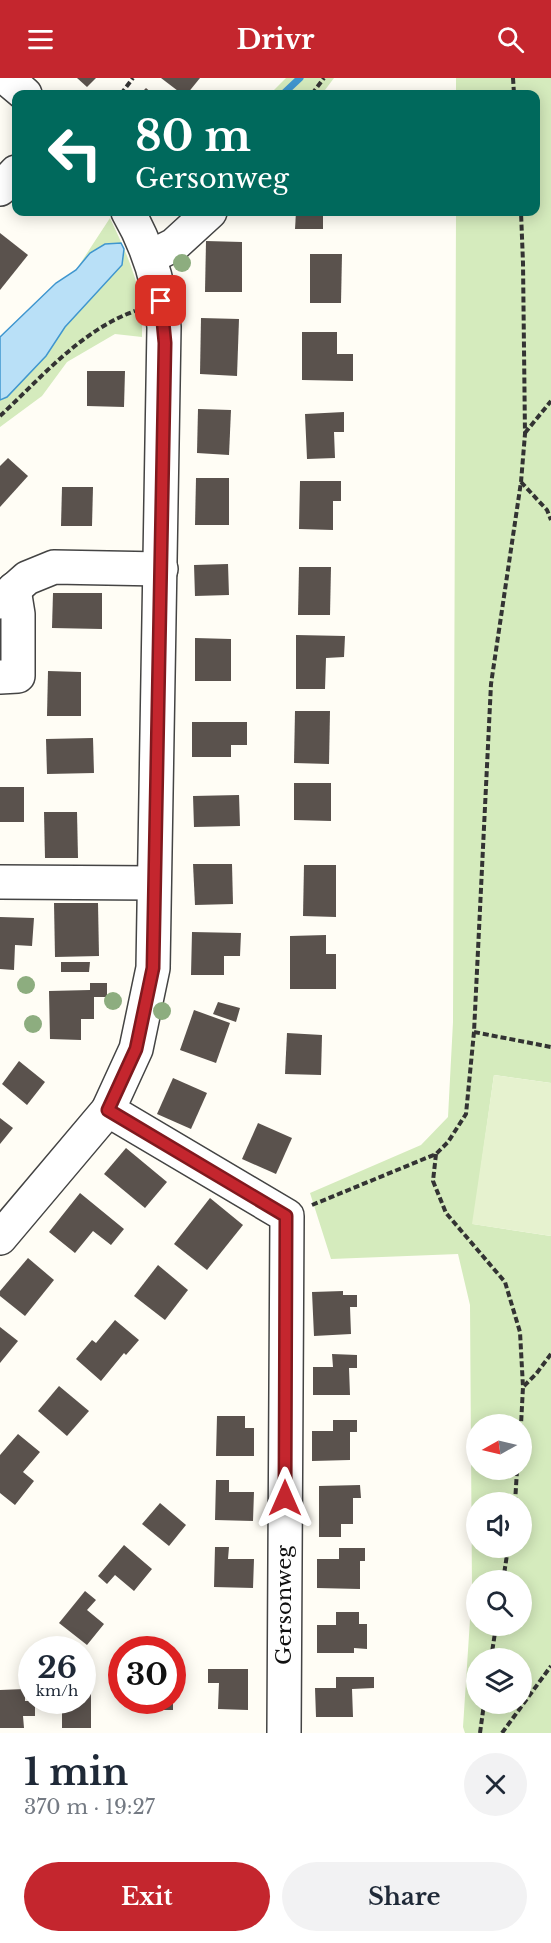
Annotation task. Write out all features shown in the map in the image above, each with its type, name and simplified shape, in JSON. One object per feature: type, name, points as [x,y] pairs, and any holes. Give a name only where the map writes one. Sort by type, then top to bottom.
[{"type":"street","points":[[6,78],[20,90]]},
{"type":"street","points":[[0,189],[12,176]]},
{"type":"street","points":[[0,1238],[108,1110],[136,1049],[153,968],[165,343],[162,306],[150,257],[130,216]]},
{"type":"street","points":[[150,257],[174,245],[206,216]]},
{"type":"street","points":[[0,676],[18,676],[18,614],[7,596],[27,578],[54,567],[161,568]]},
{"type":"street","points":[[0,882],[154,883]]},
{"type":"street","points":[[108,1110],[286,1216]]},
{"type":"street","name":"Gersonweg","points":[[284,1733],[286,1216]]},
{"type":"path","points":[[286,1216],[436,1154],[448,1143],[466,1114],[474,1032],[491,684],[521,482],[525,434],[520,216]]},
{"type":"path","points":[[0,416],[64,357],[99,329],[133,312],[162,306]]},
{"type":"path","points":[[525,434],[551,401]]},
{"type":"path","points":[[521,482],[547,510],[551,519]]},
{"type":"path","points":[[474,1032],[551,1047]]},
{"type":"path","points":[[436,1154],[433,1181],[446,1213],[505,1282],[520,1332],[523,1387],[521,1414]]},
{"type":"path","points":[[523,1387],[551,1354]]},
{"type":"path","points":[[502,1733],[551,1666]]},
{"type":"path","points":[[480,1733],[483,1714]]},
{"type":"green space","points":[[286,78],[334,78],[325,90],[274,90]]},
{"type":"green space","points":[[456,78],[551,78],[551,1083],[494,1075],[473,1224],[551,1236],[551,1733],[465,1733],[463,1727],[466,1681],[466,1714],[532,1714],[532,1648],[468,1648],[469,1636],[532,1636],[532,1570],[472,1570],[472,1558],[532,1558],[532,1492],[471,1492],[471,1480],[532,1480],[532,1414],[471,1414],[470,1305],[458,1254],[331,1259],[310,1193],[421,1145],[448,1117],[453,1022],[456,216],[540,216],[540,90],[456,90]]},
{"type":"green space","points":[[110,218],[128,257],[138,288],[142,308],[142,337],[115,334],[67,362],[42,396],[0,427],[0,400],[7,397],[46,356],[65,327],[89,300],[90,253],[76,270]]},
{"type":"green space","points":[[494,1075],[551,1083],[551,1236],[472,1224]]},
{"type":"water","points":[[121,243],[124,249],[122,265],[65,327],[46,356],[7,397],[0,400],[0,337],[56,283],[76,270],[90,253],[105,244]]},
{"type":"building","points":[[77,78],[96,78],[87,87]]},
{"type":"building","points":[[161,78],[200,78],[190,90],[177,90]]},
{"type":"building","points":[[296,216],[323,216],[323,229],[295,229]]},
{"type":"building","points":[[0,233],[28,255],[0,290]]},
{"type":"building","points":[[206,241],[242,242],[242,292],[205,292]]},
{"type":"building","points":[[310,254],[342,254],[341,303],[310,303]]},
{"type":"building","points":[[201,318],[239,319],[237,376],[200,374]]},
{"type":"building","points":[[302,332],[337,332],[337,354],[353,354],[353,381],[302,380]]},
{"type":"building","points":[[87,371],[125,371],[124,407],[87,406]]},
{"type":"building","points":[[198,409],[231,410],[229,455],[197,453]]},
{"type":"building","points":[[344,412],[344,432],[334,432],[335,458],[307,459],[305,414]]},
{"type":"building","points":[[8,458],[28,476],[0,507],[0,466]]},
{"type":"building","points":[[196,478],[229,478],[229,525],[195,525]]},
{"type":"building","points":[[300,481],[341,481],[341,501],[333,501],[333,530],[299,529]]},
{"type":"building","points":[[62,487],[93,487],[92,526],[61,526]]},
{"type":"building","points":[[228,564],[229,595],[195,596],[194,565]]},
{"type":"building","points":[[299,567],[331,567],[330,615],[298,615]]},
{"type":"building","points":[[53,593],[102,593],[102,629],[52,628]]},
{"type":"building","points":[[296,635],[345,636],[344,657],[326,658],[325,689],[296,689]]},
{"type":"building","points":[[195,638],[231,639],[231,681],[195,681]]},
{"type":"building","points":[[48,671],[81,672],[81,716],[47,716]]},
{"type":"building","points":[[295,711],[330,711],[329,764],[294,763]]},
{"type":"building","points":[[192,722],[247,722],[247,745],[231,745],[231,757],[192,757]]},
{"type":"building","points":[[93,738],[94,773],[47,774],[46,739]]},
{"type":"building","points":[[294,783],[331,783],[331,821],[294,820]]},
{"type":"building","points":[[0,787],[24,787],[24,822],[0,822]]},
{"type":"building","points":[[239,795],[240,826],[194,827],[193,796]]},
{"type":"building","points":[[44,812],[77,812],[78,858],[45,858]]},
{"type":"building","points":[[193,864],[232,864],[233,904],[195,905]]},
{"type":"building","points":[[304,865],[336,865],[336,917],[303,916]]},
{"type":"building","points":[[54,903],[98,903],[99,956],[55,957]]},
{"type":"building","points":[[0,917],[34,918],[32,946],[15,945],[14,970],[0,969]]},
{"type":"building","points":[[192,932],[241,933],[240,956],[224,956],[224,975],[191,975]]},
{"type":"building","points":[[326,935],[326,954],[336,954],[336,989],[290,989],[290,936]]},
{"type":"building","points":[[61,962],[90,962],[89,972],[61,972]]},
{"type":"building","points":[[90,983],[107,983],[107,997],[94,997],[94,1019],[81,1019],[81,1040],[50,1039],[49,991],[90,990]]},
{"type":"building","points":[[218,1002],[240,1008],[236,1022],[213,1014]]},
{"type":"building","points":[[194,1010],[230,1023],[216,1063],[180,1050]]},
{"type":"building","points":[[287,1033],[322,1035],[321,1075],[285,1074]]},
{"type":"building","points":[[19,1061],[45,1082],[27,1105],[2,1084]]},
{"type":"building","points":[[173,1078],[207,1093],[191,1129],[157,1114]]},
{"type":"building","points":[[0,1118],[13,1128],[0,1144]]},
{"type":"building","points":[[258,1123],[292,1138],[276,1174],[242,1159]]},
{"type":"building","points":[[126,1148],[167,1182],[145,1208],[104,1174]]},
{"type":"building","points":[[80,1193],[124,1229],[111,1245],[93,1231],[75,1253],[49,1232]]},
{"type":"building","points":[[210,1198],[243,1225],[207,1270],[174,1244]]},
{"type":"building","points":[[28,1258],[54,1280],[25,1316],[0,1296],[0,1291]]},
{"type":"building","points":[[158,1265],[188,1290],[165,1320],[134,1296]]},
{"type":"building","points":[[343,1291],[343,1295],[357,1295],[357,1307],[350,1307],[351,1334],[314,1336],[312,1292]]},
{"type":"building","points":[[115,1320],[139,1340],[126,1355],[124,1353],[101,1381],[76,1359],[92,1340],[96,1343]]},
{"type":"building","points":[[0,1327],[18,1341],[0,1363]]},
{"type":"building","points":[[332,1354],[357,1355],[357,1368],[349,1368],[350,1395],[313,1395],[313,1367],[333,1367]]},
{"type":"building","points":[[59,1386],[89,1411],[67,1436],[38,1411]]},
{"type":"building","points":[[217,1416],[245,1416],[245,1428],[254,1428],[254,1456],[216,1456]]},
{"type":"building","points":[[333,1420],[357,1420],[357,1432],[350,1432],[350,1460],[312,1461],[312,1431],[333,1431]]},
{"type":"building","points":[[18,1434],[40,1452],[23,1472],[34,1481],[15,1505],[0,1493],[0,1455]]},
{"type":"building","points":[[216,1480],[229,1480],[229,1492],[254,1492],[253,1521],[215,1520]]},
{"type":"building","points":[[360,1485],[361,1498],[353,1498],[353,1524],[341,1524],[341,1537],[319,1537],[319,1486]]},
{"type":"building","points":[[160,1503],[186,1525],[169,1546],[142,1524]]},
{"type":"building","points":[[124,1545],[152,1569],[134,1591],[115,1575],[107,1584],[98,1576]]},
{"type":"building","points":[[215,1547],[229,1547],[228,1559],[254,1559],[253,1588],[214,1587]]},
{"type":"building","points":[[339,1548],[365,1548],[365,1561],[360,1561],[360,1589],[317,1588],[317,1559],[339,1559]]},
{"type":"building","points":[[85,1591],[96,1600],[87,1610],[104,1624],[94,1636],[76,1636],[59,1623]]},
{"type":"building","points":[[336,1612],[359,1612],[359,1624],[367,1624],[367,1649],[354,1648],[354,1653],[317,1653],[317,1625],[336,1625]]},
{"type":"building","points":[[208,1669],[248,1669],[248,1710],[218,1709],[219,1683],[208,1683]]},
{"type":"building","points":[[336,1677],[374,1677],[374,1688],[352,1689],[353,1717],[316,1717],[315,1688],[336,1688]]},
{"type":"building","points":[[18,1689],[18,1714],[35,1714],[35,1716],[23,1716],[24,1728],[0,1728],[0,1690]]},
{"type":"building","points":[[62,1714],[91,1714],[91,1728],[62,1728]]},
{"type":"waterway","points":[[287,90],[300,78]]},
{"type":"route","points":[[161,301],[165,343],[153,968],[136,1049],[108,1110],[286,1216],[285,1498]]}]
